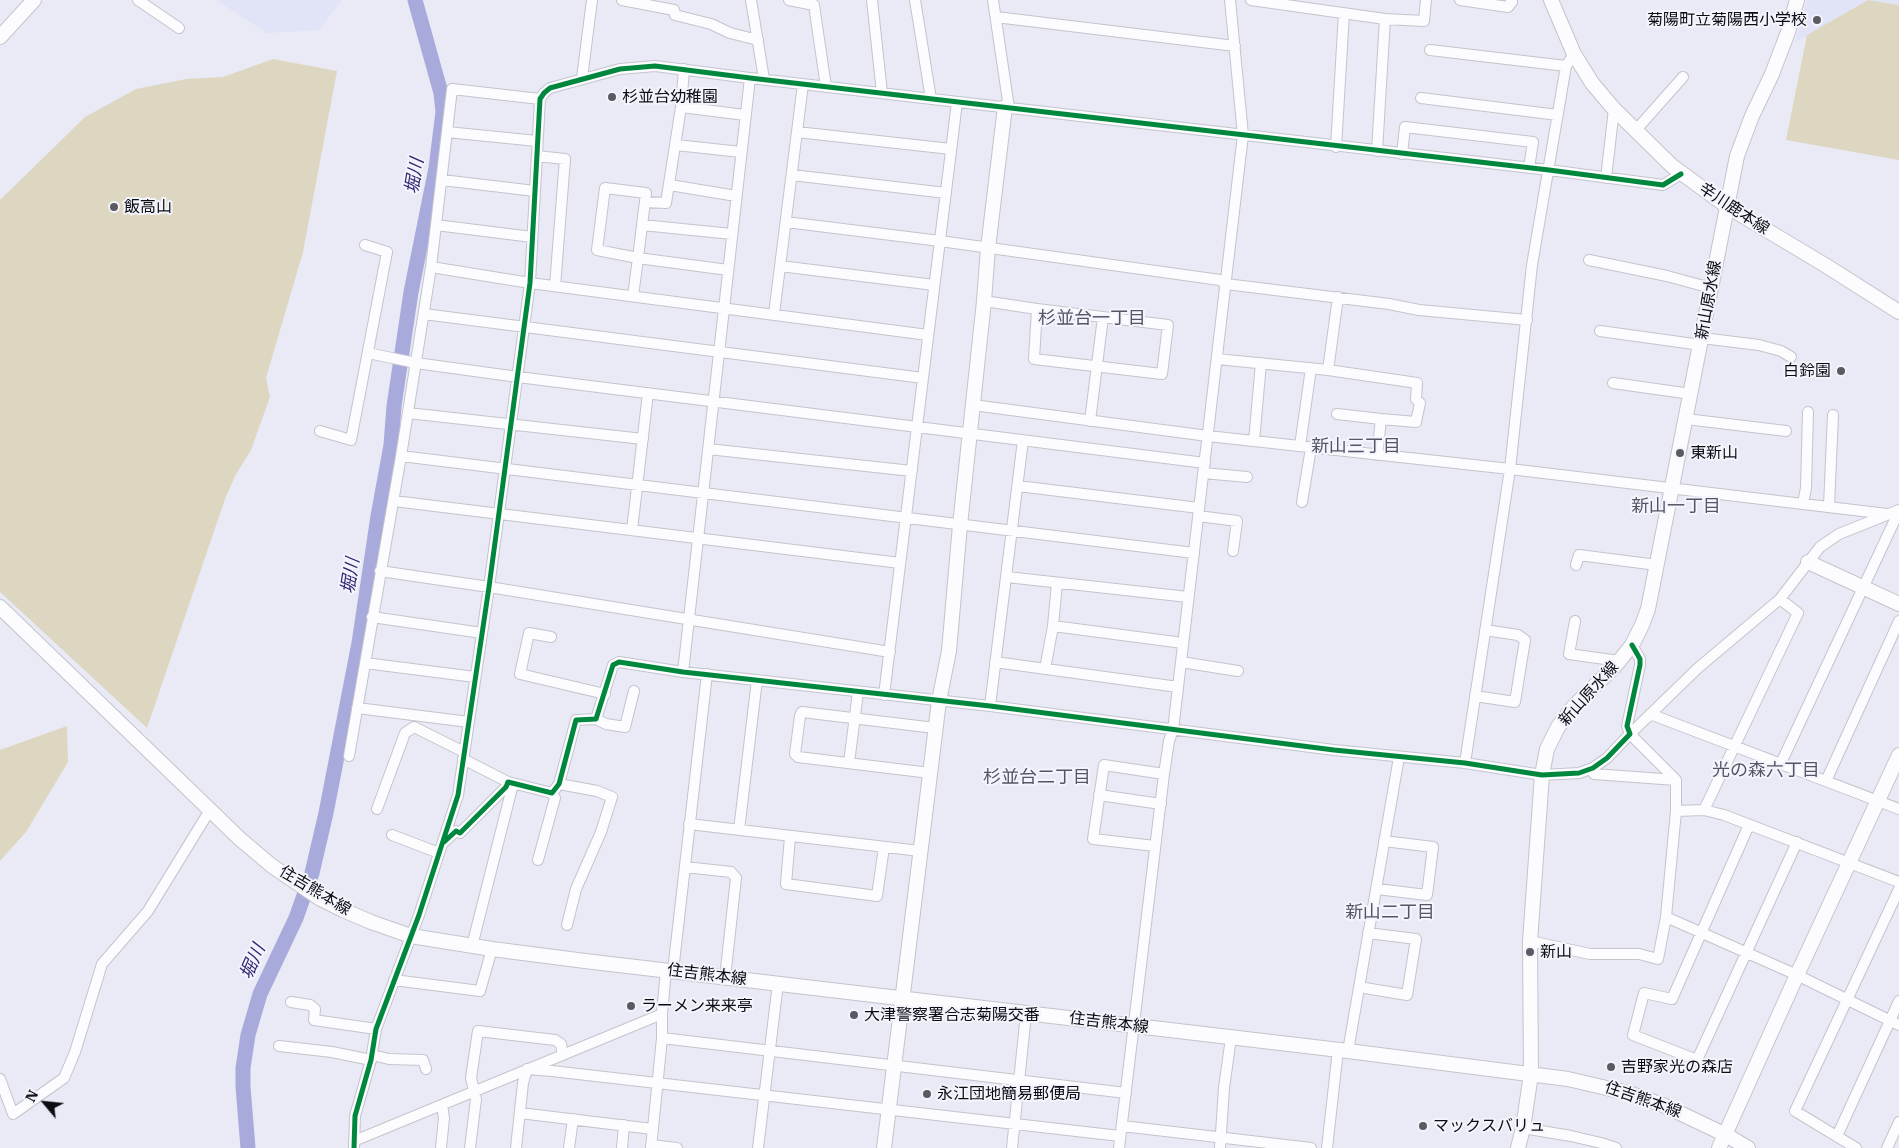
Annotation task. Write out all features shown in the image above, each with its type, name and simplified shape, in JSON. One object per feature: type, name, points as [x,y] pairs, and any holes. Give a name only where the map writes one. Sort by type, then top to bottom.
[{"type":"main road","points":[[0,37],[34,0]]},
{"type":"main road","name":"辛川鹿本線","points":[[1551,0],[1570,60],[1614,109],[1681,174],[1728,207],[1899,312]]},
{"type":"main road","name":"新山原水線","points":[[1531,1074],[1530,941],[1542,775],[1547,749],[1558,727],[1574,706],[1619,661],[1632,645],[1648,609],[1737,156],[1788,32],[1797,0]]},
{"type":"main road","points":[[884,1148],[935,728],[949,651],[988,248],[1007,107]]},
{"type":"main road","points":[[1808,562],[1899,604]]},
{"type":"main road","name":"住吉熊本線","points":[[0,607],[240,839],[272,866],[319,898],[371,922],[411,936],[492,949],[725,978],[1531,1074],[1599,1085],[1632,1094],[1663,1105],[1726,1134],[1748,1148]]},
{"type":"main road","points":[[1719,1148],[1899,755]]},
{"type":"main road","points":[[1518,1148],[1531,1074]]},
{"type":"street","points":[[138,0],[179,28]]},
{"type":"street","points":[[582,78],[592,0]]},
{"type":"street","points":[[622,0],[674,10],[675,15],[758,40]]},
{"type":"street","points":[[751,0],[764,80]]},
{"type":"street","points":[[789,0],[814,5],[826,87]]},
{"type":"street","points":[[872,0],[882,93]]},
{"type":"street","points":[[915,0],[931,99]]},
{"type":"street","points":[[993,0],[1007,107]]},
{"type":"street","points":[[1119,1148],[1164,774],[1169,741],[1173,730],[1242,135],[1230,0],[1225,0]]},
{"type":"street","points":[[1251,0],[1385,19],[1424,21],[1426,0]]},
{"type":"street","points":[[1460,0],[1508,7],[1512,2],[1511,0]]},
{"type":"street","points":[[1336,147],[1344,13]]},
{"type":"street","points":[[996,17],[1235,46]]},
{"type":"street","points":[[1378,151],[1385,19]]},
{"type":"street","points":[[1430,50],[1570,60],[1558,115],[1532,265],[1510,468],[1465,763]]},
{"type":"street","points":[[662,1014],[442,1105],[354,1145],[355,1116],[371,1058],[376,1029],[411,936],[458,795],[489,587],[530,283],[540,99],[550,88],[620,69],[655,66],[1663,185],[1681,174]]},
{"type":"street","points":[[645,202],[666,203],[676,145],[684,69]]},
{"type":"street","points":[[1636,130],[1683,77]]},
{"type":"street","points":[[683,672],[750,78]]},
{"type":"street","points":[[774,314],[803,84]]},
{"type":"street","points":[[349,756],[380,571],[394,501],[432,267],[452,89],[540,99]]},
{"type":"street","points":[[1421,98],[1558,115]]},
{"type":"street","points":[[884,695],[957,102]]},
{"type":"street","points":[[681,107],[746,115]]},
{"type":"street","points":[[1606,178],[1614,109]]},
{"type":"street","points":[[1402,154],[1404,127],[1533,142],[1529,168]]},
{"type":"street","points":[[447,132],[537,142]]},
{"type":"street","points":[[797,132],[951,149]]},
{"type":"street","points":[[676,145],[741,152]]},
{"type":"street","points":[[537,156],[565,159],[555,286]]},
{"type":"street","points":[[792,175],[946,193]]},
{"type":"street","points":[[442,180],[535,192]]},
{"type":"street","points":[[670,185],[736,196]]},
{"type":"street","points":[[633,296],[638,258],[646,193],[605,188],[597,250],[638,258],[728,270]]},
{"type":"street","points":[[786,222],[940,241],[1220,280],[1226,284],[1389,304],[1419,310],[1527,320]]},
{"type":"street","points":[[436,225],[532,238]]},
{"type":"street","points":[[642,225],[732,234]]},
{"type":"street","points":[[320,431],[352,440],[387,252],[365,245]]},
{"type":"street","points":[[1589,260],[1667,276],[1711,288]]},
{"type":"street","points":[[780,266],[934,285]]},
{"type":"street","points":[[432,267],[530,283],[928,335]]},
{"type":"street","points":[[1328,370],[1338,298]]},
{"type":"street","points":[[984,301],[1168,325],[1162,374],[1034,359],[1037,309]]},
{"type":"street","points":[[424,314],[923,378]]},
{"type":"street","points":[[1090,421],[1103,316]]},
{"type":"street","points":[[1600,331],[1701,342],[1758,345],[1781,351],[1791,357]]},
{"type":"street","points":[[368,353],[416,363],[518,377],[1023,440],[1204,468],[1247,477]]},
{"type":"street","points":[[1217,359],[1328,370],[1418,383],[1416,398],[1420,403],[1416,422],[1337,414]]},
{"type":"street","points":[[1254,441],[1261,363]]},
{"type":"street","points":[[1302,502],[1311,368]]},
{"type":"street","points":[[1613,383],[1691,394]]},
{"type":"street","points":[[632,530],[648,393]]},
{"type":"street","points":[[973,405],[1208,436],[1510,468],[1887,514]]},
{"type":"street","points":[[1803,504],[1806,488],[1808,412]]},
{"type":"street","points":[[408,413],[643,439]]},
{"type":"street","points":[[1829,506],[1833,415]]},
{"type":"street","points":[[1376,455],[1381,419]]},
{"type":"street","points":[[1686,419],[1786,431]]},
{"type":"street","points":[[990,706],[1023,440]]},
{"type":"street","points":[[708,449],[912,471]]},
{"type":"street","points":[[401,456],[1194,553]]},
{"type":"street","points":[[1018,486],[1199,512],[1237,521],[1233,551]]},
{"type":"street","points":[[394,501],[900,564]]},
{"type":"street","points":[[596,719],[613,665],[619,662],[683,672],[990,706],[1173,730],[1465,763],[1542,775],[1579,773],[1590,769],[1607,758],[1698,668],[1780,599],[1820,547],[1839,534],[1899,510]]},
{"type":"street","points":[[1781,763],[1899,510]]},
{"type":"street","points":[[1576,565],[1578,555],[1657,566]]},
{"type":"street","points":[[380,571],[890,652]]},
{"type":"street","points":[[1007,577],[1188,597]]},
{"type":"street","points":[[1045,669],[1053,626],[1057,583]]},
{"type":"street","points":[[1704,810],[1798,613],[1780,599]]},
{"type":"street","points":[[372,617],[482,632]]},
{"type":"street","points":[[1575,621],[1569,654],[1619,661]]},
{"type":"street","points":[[1826,781],[1899,621]]},
{"type":"street","points":[[1053,626],[1183,644]]},
{"type":"street","points":[[1475,696],[1515,702],[1525,640],[1518,635],[1485,630]]},
{"type":"street","points":[[552,637],[529,632],[520,674],[605,694]]},
{"type":"street","points":[[1530,941],[1590,954],[1639,954],[1658,959],[1666,917],[1676,811],[1676,780],[1630,734],[1627,726],[1640,665],[1640,659],[1632,645]]},
{"type":"street","points":[[995,662],[1178,687]]},
{"type":"street","points":[[1181,662],[1238,671]]},
{"type":"street","points":[[365,663],[476,677]]},
{"type":"street","points":[[677,1148],[651,1146],[652,1128],[662,1038],[662,1014],[684,867],[707,674]]},
{"type":"street","points":[[739,830],[757,680]]},
{"type":"street","points":[[552,793],[559,784],[576,720],[596,719],[606,724],[625,727],[634,691]]},
{"type":"street","points":[[849,762],[858,692]]},
{"type":"street","points":[[357,708],[469,722]]},
{"type":"street","points":[[930,773],[798,757],[795,754],[802,712],[935,728]]},
{"type":"street","points":[[1650,714],[1899,809]]},
{"type":"street","points":[[376,809],[406,733],[414,727],[510,783],[552,793]]},
{"type":"street","points":[[1327,1148],[1343,1051],[1359,987],[1377,890],[1399,757]]},
{"type":"street","points":[[1155,846],[1093,838],[1104,765],[1164,774]]},
{"type":"street","points":[[1590,769],[1594,774],[1676,780]]},
{"type":"street","points":[[441,848],[456,831],[460,834],[510,783]]},
{"type":"street","points":[[472,946],[510,783]]},
{"type":"street","points":[[559,784],[597,791],[612,797],[601,832],[576,889],[566,925]]},
{"type":"street","points":[[538,860],[539,836],[554,798],[552,793]]},
{"type":"street","points":[[1099,795],[1161,804]]},
{"type":"street","points":[[0,1079],[13,1114],[64,1078],[75,1052],[102,964],[148,911],[210,810]]},
{"type":"street","points":[[1676,811],[1704,810],[1724,815],[1899,882]]},
{"type":"street","points":[[689,824],[920,851]]},
{"type":"street","points":[[1749,825],[1672,999],[1644,993],[1633,1035],[1697,1060],[1797,842]]},
{"type":"street","points":[[392,835],[441,848]]},
{"type":"street","points":[[790,836],[786,884],[877,896],[884,847]]},
{"type":"street","points":[[1377,890],[1427,895],[1433,847],[1384,841]]},
{"type":"street","points":[[684,867],[731,872],[736,878],[725,978]]},
{"type":"street","points":[[1856,1148],[1795,1111],[1899,889]]},
{"type":"street","points":[[1666,917],[1797,975],[1894,1022]]},
{"type":"street","points":[[1359,987],[1407,995],[1416,939],[1368,933]]},
{"type":"street","points":[[394,980],[480,991],[492,949]]},
{"type":"street","points":[[758,1148],[778,983]]},
{"type":"street","points":[[1837,1136],[1894,1022],[1899,1001]]},
{"type":"street","points":[[291,1002],[310,1005],[316,1009],[314,1020],[376,1029]]},
{"type":"street","points":[[1012,1148],[1026,1014]]},
{"type":"street","points":[[470,1148],[476,1099],[472,1078],[478,1031],[555,1040],[561,1044],[563,1055]]},
{"type":"street","points":[[662,1038],[1126,1093]]},
{"type":"street","points":[[1220,1143],[1231,1038]]},
{"type":"street","points":[[279,1046],[371,1058],[422,1060],[426,1069]]},
{"type":"street","points":[[528,1070],[888,1108],[1015,1124],[1121,1131],[1220,1143],[1312,1148]]},
{"type":"street","points":[[516,1148],[523,1083],[528,1070]]},
{"type":"street","points":[[441,1148],[444,1118],[442,1105]]},
{"type":"street","points":[[520,1113],[652,1128]]},
{"type":"street","points":[[569,1148],[572,1119]]},
{"type":"street","points":[[1887,1148],[1899,1122]]},
{"type":"street","points":[[622,1148],[624,1125]]},
{"type":"street","points":[[1523,1128],[1571,1136],[1616,1148]]},
{"type":"shaded area","points":[[216,0],[342,0],[319,30],[267,33]]},
{"type":"shaded area","name":"菊陽町立菊陽西小学校","points":[[1807,0],[1868,0],[1795,43]]},
{"type":"shaded area","points":[[1868,0],[1899,0],[1899,5]]},
{"type":"shaded area","points":[[1868,0],[1899,5],[1899,160],[1786,140],[1807,35]]},
{"type":"shaded area","points":[[273,59],[337,71],[303,252],[266,378],[270,397],[251,450],[235,476],[225,499],[147,728],[0,592],[0,200],[85,117],[136,89],[186,79],[223,77]]},
{"type":"shaded area","points":[[67,726],[68,762],[26,832],[0,861],[0,750]]},
{"type":"waterway","name":"堀川","points":[[248,1148],[243,1087],[243,1068],[248,1035],[260,994],[296,918],[312,873],[326,813],[359,643],[378,516],[391,445],[394,406],[411,292],[436,168],[443,112],[441,93],[415,0]]},
{"type":"cycle path","points":[[354,1148],[355,1116],[371,1060],[376,1029],[419,915],[458,795],[489,587],[530,283],[540,99],[550,88],[620,69],[655,66],[1549,170],[1663,185],[1681,174]]},
{"type":"cycle path","points":[[444,842],[456,831],[460,833],[506,787],[508,782],[552,793],[559,784],[576,720],[596,719],[613,665],[619,662],[683,672],[990,706],[1334,750],[1465,763],[1542,775],[1579,773],[1593,768],[1607,758],[1630,734],[1627,726],[1640,665],[1640,659],[1632,645]]},
{"type":"place","name":"菊陽町立菊陽西小学校","points":[[1817,20]]},
{"type":"place","name":"杉並台幼稚園","points":[[612,97]]},
{"type":"place","name":"飯高山","points":[[114,207]]},
{"type":"place","name":"白鈴園","points":[[1841,371]]},
{"type":"place","name":"東新山","points":[[1680,453]]},
{"type":"place","name":"新山","points":[[1530,952]]},
{"type":"place","name":"ラーメン来来亭","points":[[631,1006]]},
{"type":"place","name":"大津警察署合志菊陽交番","points":[[854,1015]]},
{"type":"place","name":"吉野家光の森店","points":[[1611,1067]]},
{"type":"place","name":"永江団地簡易郵便局","points":[[927,1094]]},
{"type":"place","name":"マックスバリュ","points":[[1423,1126]]},
{"type":"district","name":"杉並台一丁目","points":[[1092,319]]},
{"type":"district","name":"新山三丁目","points":[[1356,447]]},
{"type":"district","name":"新山一丁目","points":[[1676,507]]},
{"type":"district","name":"光の森六丁目","points":[[1766,771]]},
{"type":"district","name":"杉並台二丁目","points":[[1037,778]]},
{"type":"district","name":"新山二丁目","points":[[1390,913]]}]
